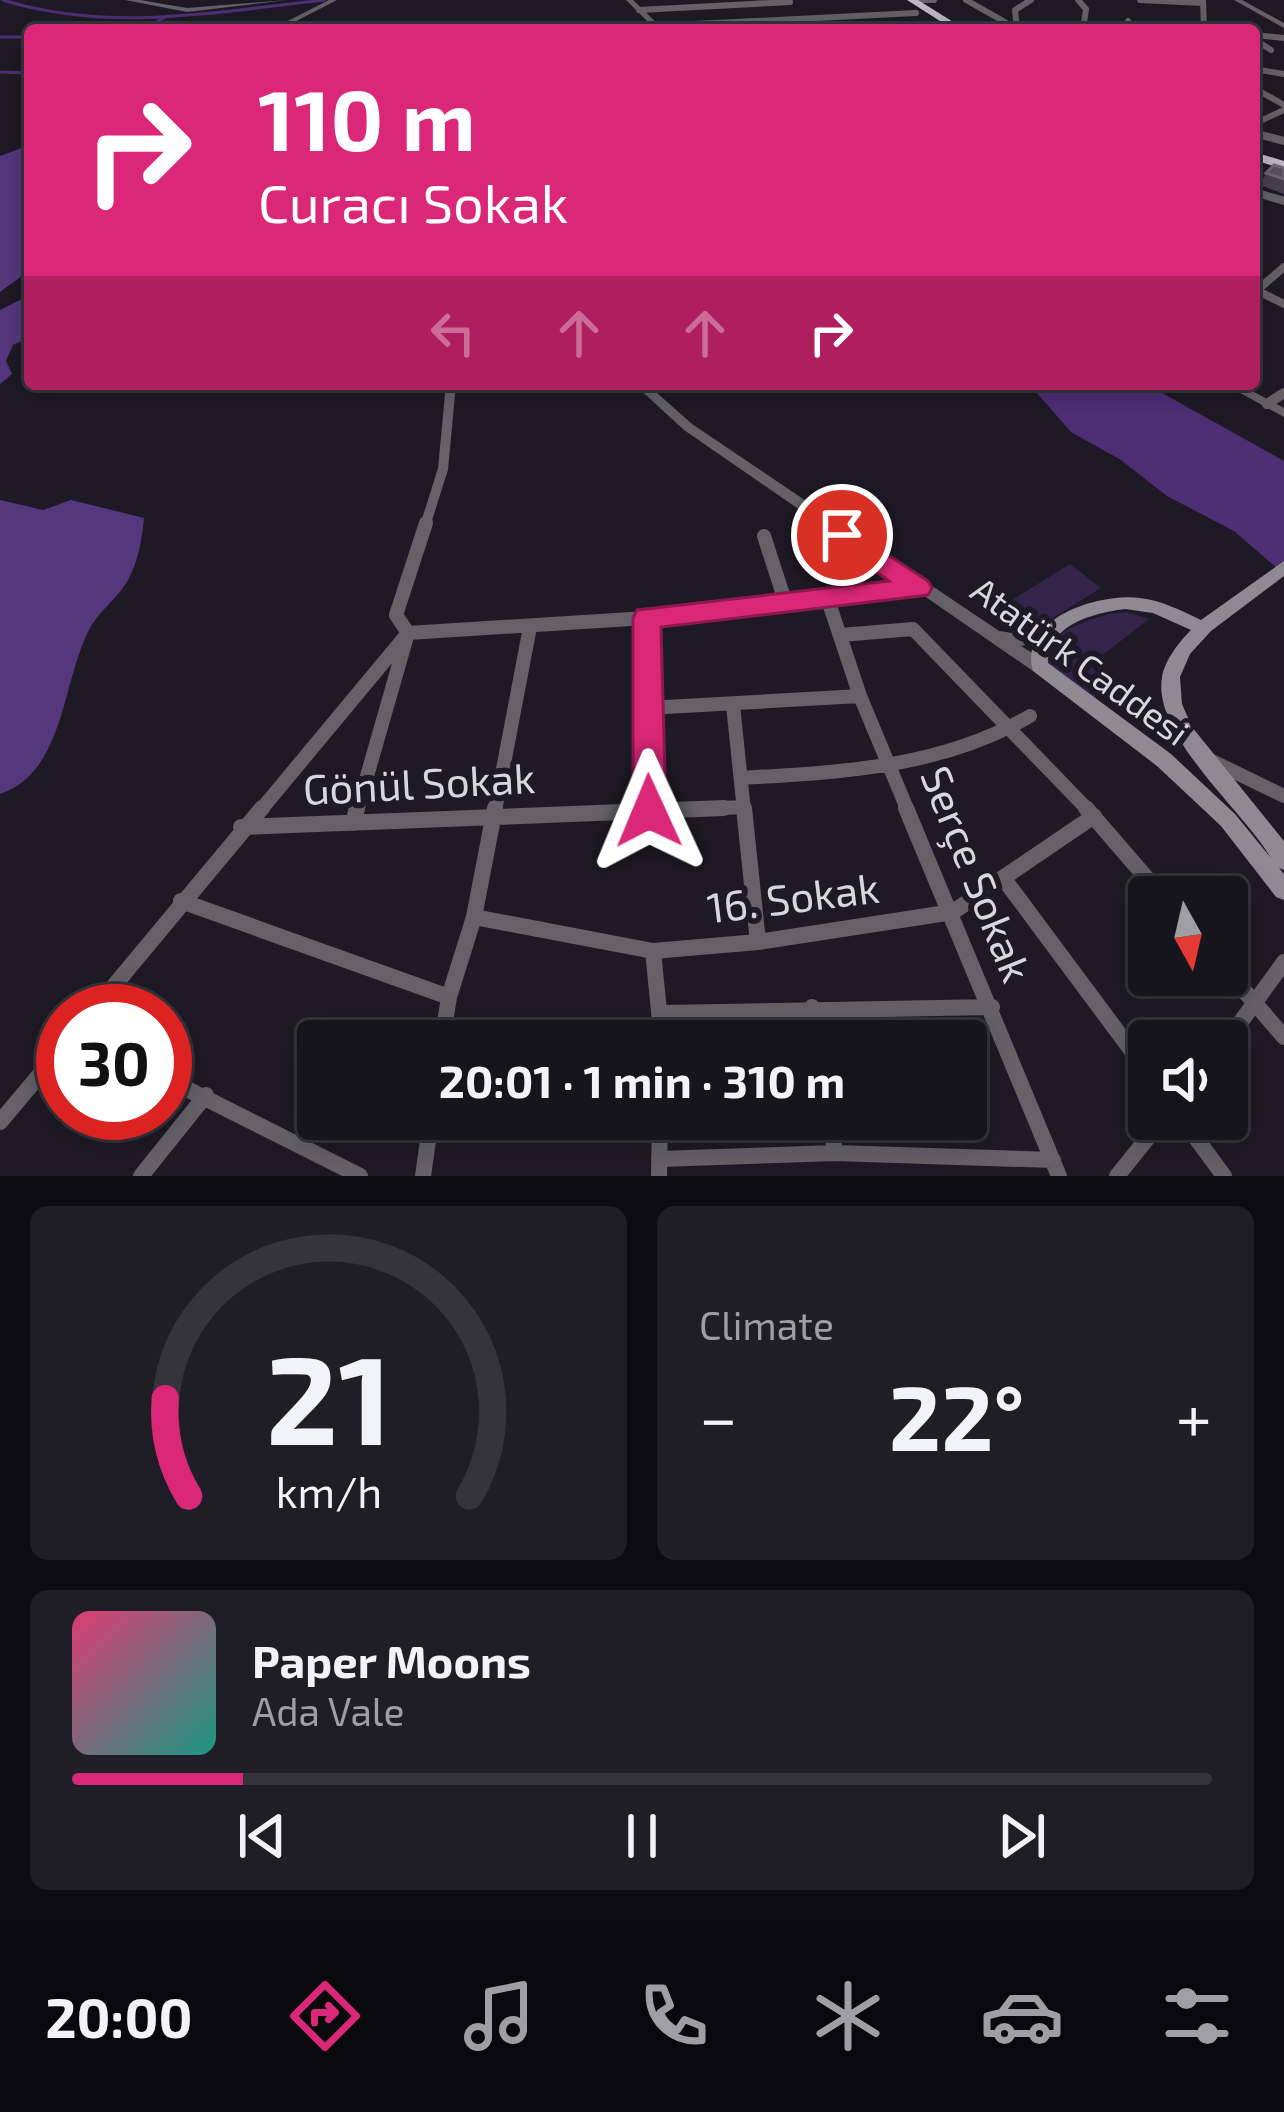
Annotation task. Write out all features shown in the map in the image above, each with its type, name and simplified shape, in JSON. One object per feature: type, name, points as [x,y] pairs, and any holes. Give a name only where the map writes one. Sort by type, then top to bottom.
[{"type":"highway","points":[[898,0],[954,24]]},
{"type":"main road","points":[[1284,567],[1204,628],[1181,652],[1167,682],[1178,725],[1277,841],[1284,860]]},
{"type":"main road","points":[[1039,666],[1036,650],[1044,636],[1089,610],[1117,604],[1151,607],[1204,628]]},
{"type":"main road","name":"Atatürk Caddesi","points":[[1039,666],[1059,688],[1165,760],[1212,805],[1284,890]]},
{"type":"street","points":[[128,0],[197,10],[284,0]]},
{"type":"street","points":[[629,0],[653,24]]},
{"type":"street","points":[[716,24],[915,6],[934,0]]},
{"type":"street","points":[[966,0],[1009,24]]},
{"type":"street","points":[[1013,24],[1015,10],[1031,0]]},
{"type":"street","points":[[1140,0],[1203,2]]},
{"type":"street","points":[[1237,0],[1284,26]]},
{"type":"street","points":[[638,10],[789,1],[804,18]]},
{"type":"street","points":[[286,24],[330,2]]},
{"type":"street","points":[[1260,42],[1271,50]]},
{"type":"street","points":[[1260,287],[1284,267]]},
{"type":"street","points":[[353,823],[408,633],[396,615],[443,469],[450,390]]},
{"type":"street","name":"Atatürk Caddesi","points":[[647,390],[688,428],[1039,666]]},
{"type":"street","points":[[1241,390],[1284,413]]},
{"type":"street","points":[[1267,404],[1284,393]]},
{"type":"street","points":[[764,536],[786,604]]},
{"type":"street","points":[[115,984],[241,827],[408,633],[647,618],[919,588]]},
{"type":"street","name":"Serçe Sokak","points":[[828,600],[860,696],[894,768],[1056,1168]]},
{"type":"street","points":[[647,618],[649,811]]},
{"type":"street","points":[[445,1020],[474,917],[530,627]]},
{"type":"street","points":[[841,635],[913,629],[1094,816],[1145,876]]},
{"type":"street","points":[[996,637],[1044,636]]},
{"type":"street","points":[[648,708],[860,696]]},
{"type":"street","points":[[733,705],[758,942]]},
{"type":"street","points":[[741,778],[894,768],[1011,728],[1030,716]]},
{"type":"street","points":[[1205,758],[1284,796]]},
{"type":"street","name":"Gönül Sokak","points":[[241,827],[744,807]]},
{"type":"street","name":"16. Sokak","points":[[474,917],[653,950],[758,942],[953,913],[1094,816]]},
{"type":"street","points":[[1004,879],[1128,1046]]},
{"type":"street","points":[[182,901],[449,998]]},
{"type":"street","points":[[653,950],[662,1020]]},
{"type":"street","points":[[1244,1020],[1284,962]]},
{"type":"street","points":[[1248,996],[1284,1037]]},
{"type":"street","points":[[662,1013],[992,1006]]},
{"type":"street","points":[[812,1007],[814,1020]]},
{"type":"street","points":[[0,1122],[36,1080]]},
{"type":"street","points":[[192,1089],[360,1176]]},
{"type":"street","points":[[141,1176],[206,1095]]},
{"type":"street","points":[[423,1176],[428,1140]]},
{"type":"street","points":[[833,1140],[835,1153]]},
{"type":"street","points":[[1117,1176],[1146,1140]]},
{"type":"street","points":[[1197,1140],[1224,1176]]},
{"type":"street","points":[[659,1167],[835,1153],[1056,1168]]},
{"type":"shaded area","points":[[24,147],[24,274],[0,292],[0,156]]},
{"type":"shaded area","points":[[24,298],[24,340],[13,345],[6,361],[12,374],[0,384],[0,310]]},
{"type":"shaded area","points":[[1034,390],[1157,390],[1284,461],[1284,574],[1234,531],[1167,496],[1121,460],[1071,432]]},
{"type":"shaded area","points":[[0,500],[43,510],[71,500],[144,518],[131,574],[87,634],[49,748],[21,783],[0,794]]},
{"type":"shaded area","points":[[1070,564],[1101,588],[1043,624],[1012,600]]},
{"type":"shaded area","points":[[1127,612],[1149,619],[1090,665],[1109,685],[1093,699],[1048,666],[1046,643],[1084,622]]},
{"type":"building","points":[[1274,165],[1284,168],[1284,179],[1266,173]]},
{"type":"waterway","points":[[3,0],[83,16],[166,17]]},
{"type":"waterway","points":[[166,17],[324,0]]},
{"type":"waterway","points":[[153,24],[166,17]]},
{"type":"waterway","points":[[0,37],[24,37]]},
{"type":"waterway","points":[[0,72],[24,73]]},
{"type":"route","points":[[649,811],[647,618],[919,588],[842,535]]}]
